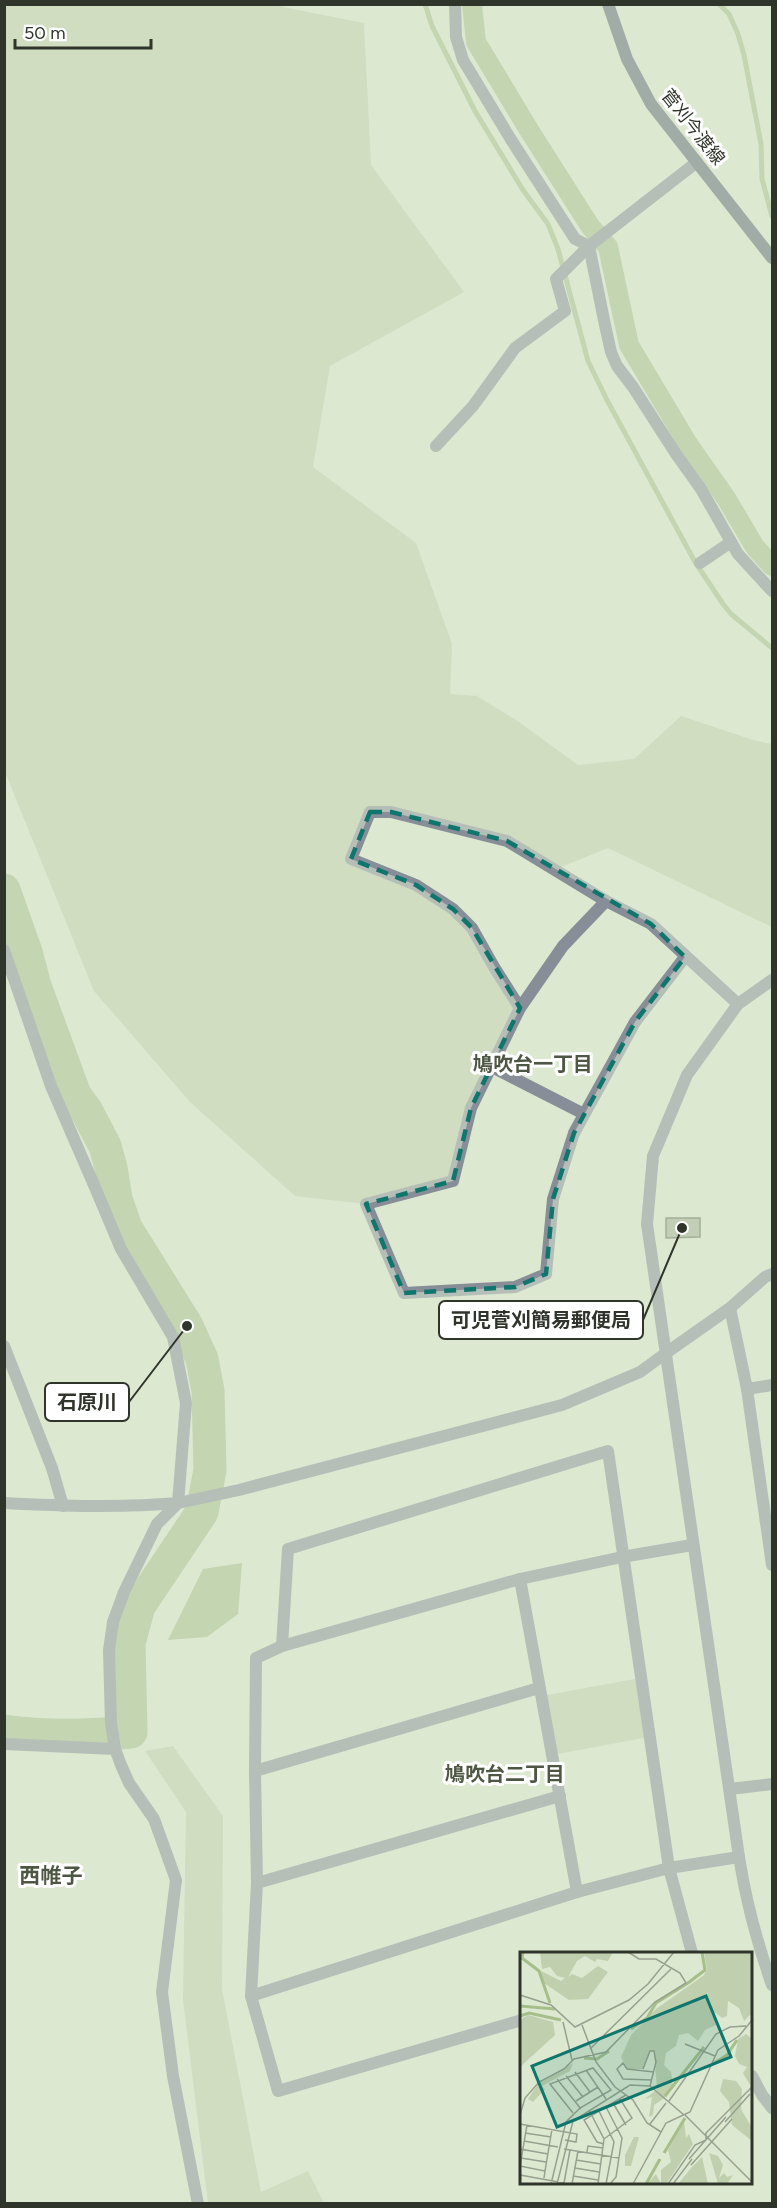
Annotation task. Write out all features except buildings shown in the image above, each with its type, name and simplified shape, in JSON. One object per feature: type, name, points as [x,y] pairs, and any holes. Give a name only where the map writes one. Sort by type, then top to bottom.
[{"type":"main road","name":"菅刈今渡線","points":[[608,4],[627,59],[651,105],[772,258]]},
{"type":"street","points":[[455,4],[456,37],[463,60],[575,239],[589,246]]},
{"type":"street","points":[[436,446],[473,406],[515,348],[565,311],[556,279],[589,246],[697,162]]},
{"type":"street","points":[[589,246],[604,325],[617,366],[701,489],[738,554],[772,591]]},
{"type":"street","points":[[700,563],[731,542]]},
{"type":"street","points":[[520,1008],[472,928],[453,909],[416,885],[351,860],[370,812],[391,812],[507,840],[606,901],[651,924],[738,1004]]},
{"type":"street","points":[[606,901],[562,946],[520,1008],[471,1108],[453,1181],[366,1204],[404,1293],[515,1287],[546,1274],[553,1199],[574,1133],[635,1022],[685,957]]},
{"type":"street","points":[[4,950],[51,1086],[93,1185],[121,1249],[173,1338],[186,1403],[178,1503],[157,1524],[124,1592],[113,1622],[109,1650],[111,1723],[115,1749],[129,1783],[154,1819],[176,1880],[162,1992],[173,2076],[198,2204]]},
{"type":"street","points":[[772,980],[738,1004],[687,1075],[653,1156],[647,1224],[739,1857],[760,1952],[772,1984]]},
{"type":"street","points":[[492,1067],[584,1114]]},
{"type":"street","points":[[4,1503],[134,1507],[178,1503],[239,1490],[562,1405],[639,1372],[730,1308],[765,1277],[772,1274]]},
{"type":"street","points":[[730,1308],[767,1489],[772,1564]]},
{"type":"street","points":[[4,1346],[52,1468],[63,1506]]},
{"type":"street","points":[[747,1389],[772,1385]]},
{"type":"street","points":[[282,1646],[288,1549],[608,1451],[669,1868],[692,1952]]},
{"type":"street","points":[[520,2021],[278,2091],[251,1996],[257,1883],[256,1659],[282,1646],[520,1579],[622,1557],[692,1545]]},
{"type":"street","points":[[520,1579],[577,1892]]},
{"type":"street","points":[[255,1771],[539,1688]]},
{"type":"street","points":[[4,1744],[115,1749]]},
{"type":"street","points":[[730,1789],[772,1784]]},
{"type":"street","points":[[257,1883],[560,1796]]},
{"type":"street","points":[[251,1996],[577,1892],[669,1868],[739,1857]]},
{"type":"street","points":[[753,2078],[772,2108]]},
{"type":"highlighted area","points":[[370,812],[391,812],[507,841],[651,924],[685,957],[635,1022],[574,1133],[553,1199],[546,1274],[515,1287],[404,1293],[366,1204],[453,1181],[471,1108],[520,1008],[472,928],[453,909],[416,885],[351,859]]},
{"type":"shaded area","points":[[4,5],[273,5],[364,23],[371,165],[464,292],[330,366],[313,467],[416,543],[452,644],[450,694],[477,696],[519,722],[578,765],[634,759],[681,716],[772,744],[772,927],[608,848],[561,867],[509,837],[367,811],[351,859],[453,909],[520,1008],[471,1105],[453,1181],[366,1204],[295,1196],[190,1102],[94,991],[5,772]]},
{"type":"shaded area","points":[[242,1563],[238,1614],[207,1637],[168,1640],[203,1569]]},
{"type":"shaded area","points":[[640,1678],[649,1737],[552,1755],[542,1696]]},
{"type":"shaded area","points":[[173,1746],[223,1816],[222,1989],[261,2192],[308,2171],[324,2203],[208,2203],[183,2000],[186,1812],[145,1751]]},
{"type":"waterway","points":[[425,4],[432,26],[475,111],[523,190],[548,224],[558,249],[588,361],[607,400],[695,562],[731,614],[772,648]]},
{"type":"waterway","points":[[472,4],[476,42],[590,226],[608,247],[629,345],[688,444],[726,498],[755,547],[772,566]]},
{"type":"waterway","points":[[719,4],[729,14],[744,55],[761,144],[762,179],[772,216]]},
{"type":"waterway","points":[[4,890],[26,952],[35,986],[75,1095],[86,1110],[105,1146],[116,1199],[126,1228],[187,1326],[202,1359],[208,1391],[210,1470],[202,1512],[139,1606],[129,1643],[131,1732],[68,1735],[4,1731]]},
{"type":"place","name":"可児菅刈簡易郵便局","points":[[682,1228]]},
{"type":"place","name":"石原川","points":[[187,1326]]},
{"type":"district","name":"鳩吹台一丁目","points":[[533,1064]]},
{"type":"district","name":"鳩吹台二丁目","points":[[505,1774]]},
{"type":"district","name":"西帷子","points":[[51,1876]]}]
